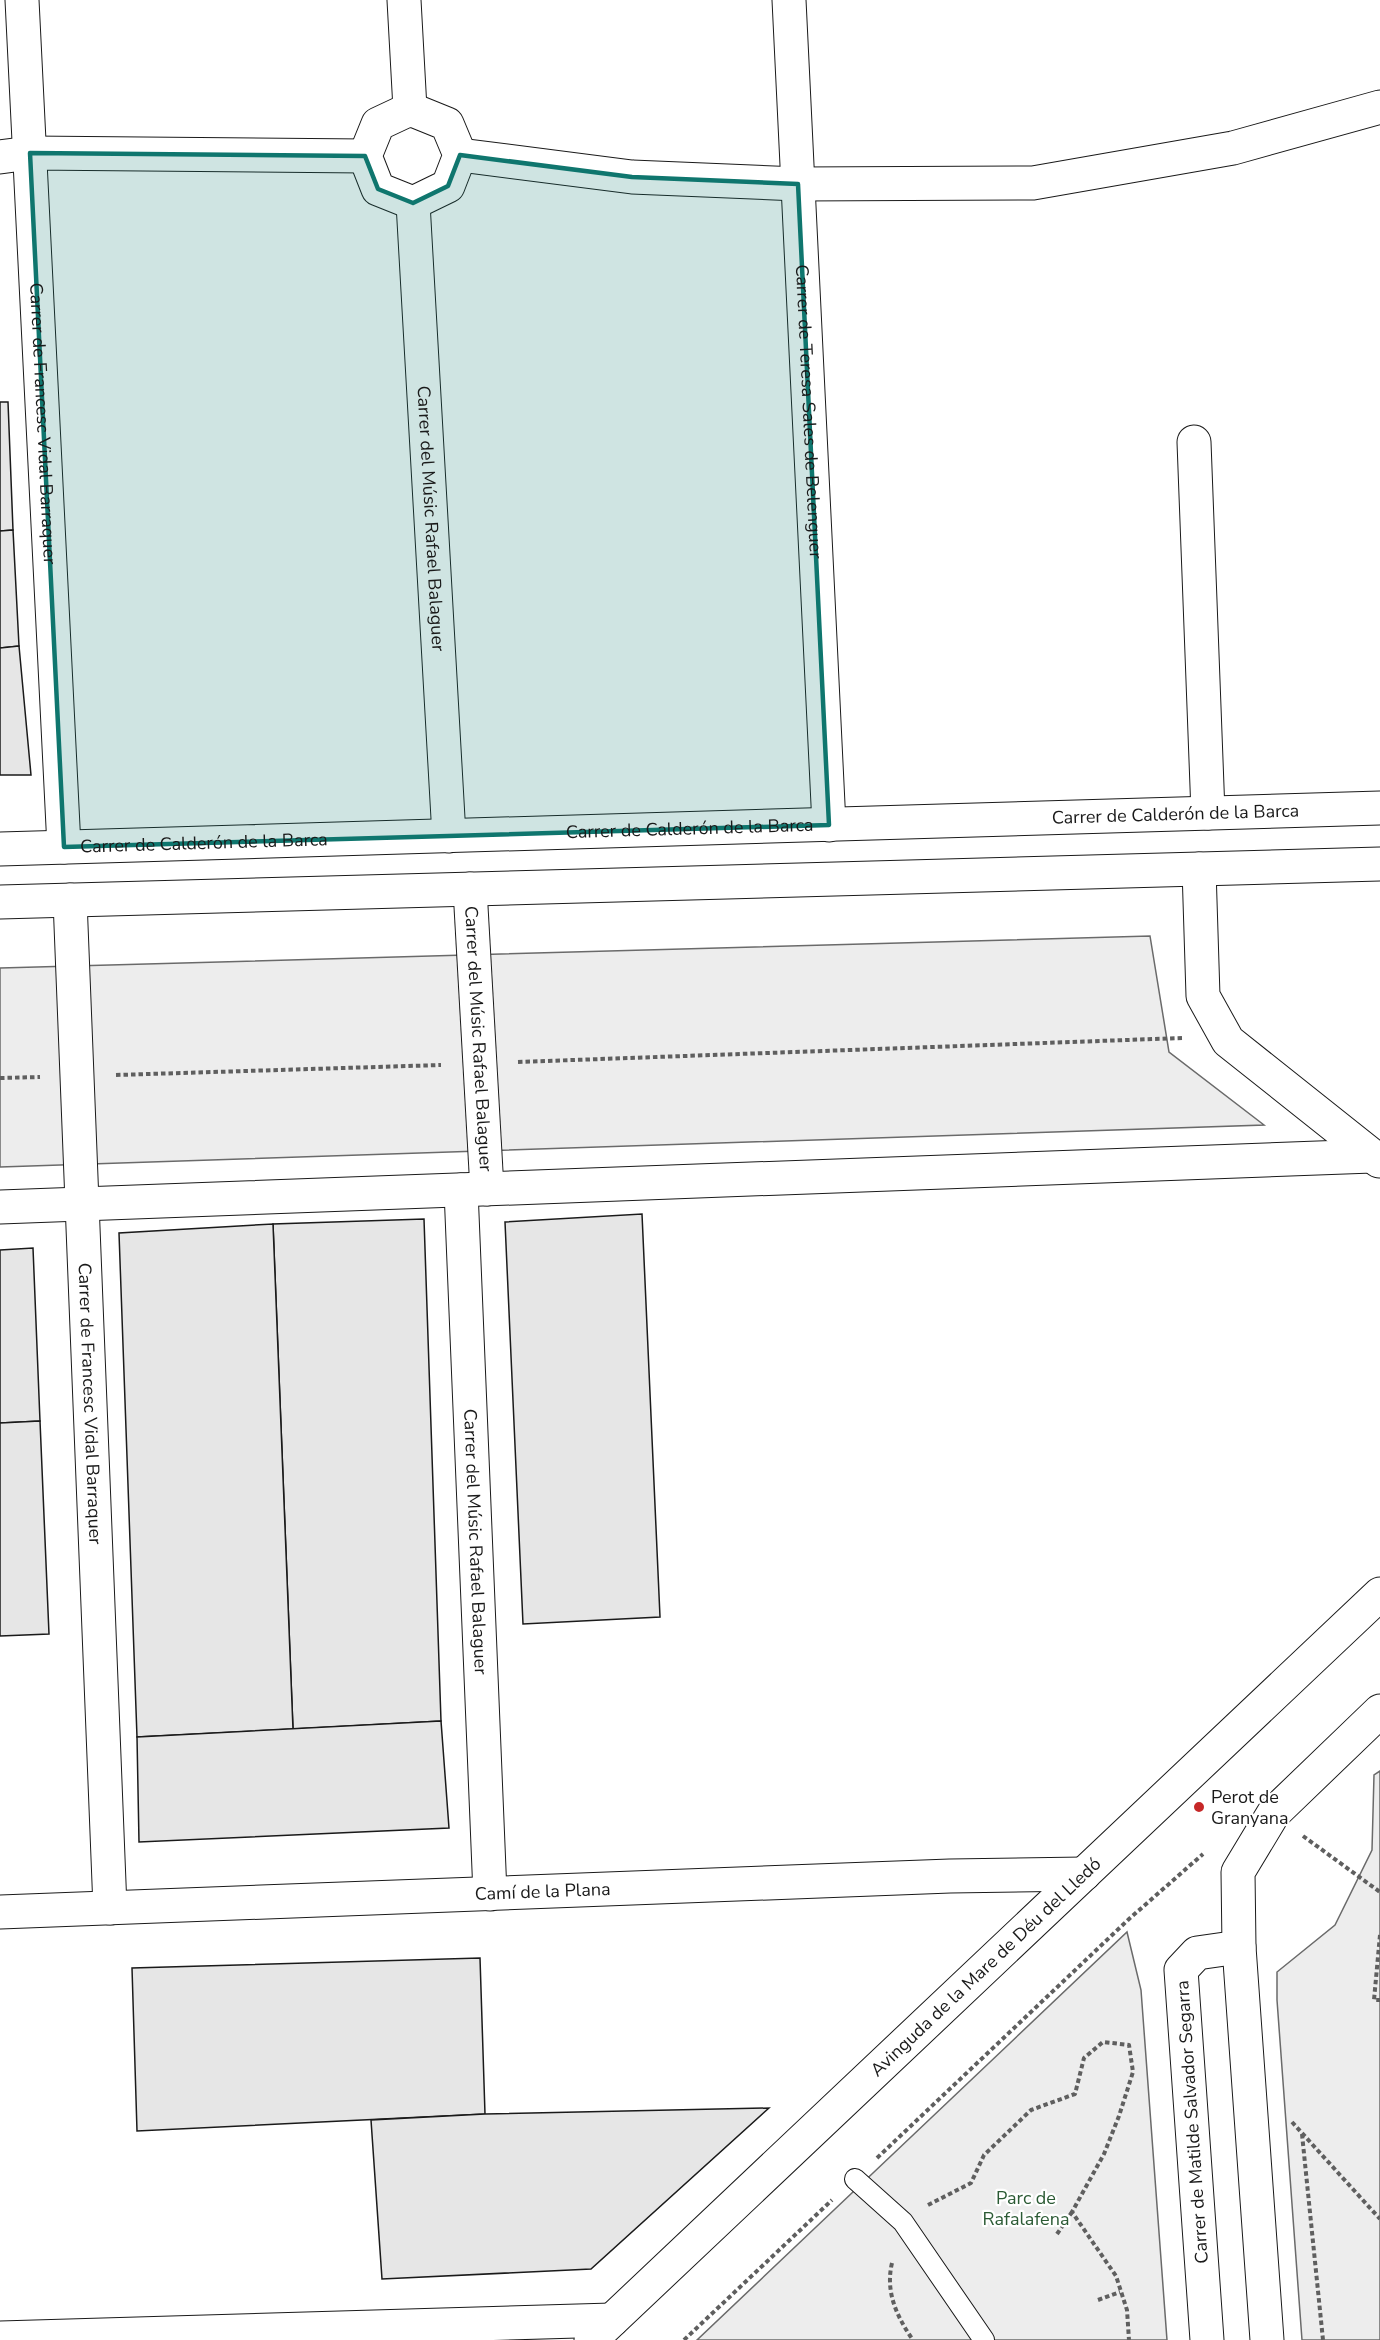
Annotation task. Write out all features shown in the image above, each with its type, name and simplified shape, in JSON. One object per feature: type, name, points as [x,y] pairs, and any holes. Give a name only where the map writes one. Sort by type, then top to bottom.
[{"type":"street","name":"Carrer de Francesc Vidal Barraquer","points":[[22,0],[15,155],[64,847]]},
{"type":"street","points":[[404,0],[410,109]]},
{"type":"street","name":"Carrer de Teresa Sales de Belenguer","points":[[789,0],[829,825]]},
{"type":"street","points":[[460,155],[632,177],[798,184],[1033,183],[1233,148],[1380,107]]},
{"type":"street","points":[[410,109],[447,124],[460,155],[448,186],[413,204],[378,189],[365,156],[378,124],[410,109]]},
{"type":"street","points":[[15,155],[365,156]]},
{"type":"street","name":"Carrer del Músic Rafael Balaguer","points":[[413,204],[449,836]]},
{"type":"street","points":[[1194,442],[1208,813]]},
{"type":"street","name":"Carrer de Calderón de la Barca","points":[[0,849],[1380,808]]},
{"type":"street","points":[[0,902],[1380,864]]},
{"type":"street","points":[[1199,869],[1203,996],[1228,1041],[1376,1159]]},
{"type":"street","name":"Carrer del Músic Rafael Balaguer","points":[[470,890],[480,1064],[474,1189],[490,1894]]},
{"type":"street","name":"Carrer de Francesc Vidal Barraquer","points":[[70,900],[110,1908]]},
{"type":"street","points":[[0,1207],[1376,1159]]},
{"type":"street","name":"Avinguda de la Mare de Déu del Lledó","points":[[601,2330],[1380,1593]]},
{"type":"street","points":[[1267,2340],[1239,1947],[1238,1872],[1273,1814],[1380,1711]]},
{"type":"street","name":"Camí de la Plana","points":[[0,1912],[950,1876],[1084,1874]]},
{"type":"street","name":"Carrer de Matilde Salvador Segarra","points":[[1208,2340],[1181,1970],[1197,1953],[1239,1947]]},
{"type":"street","points":[[0,2338],[601,2330]]},
{"type":"lane","points":[[855,2179],[903,2222],[984,2340]]},
{"type":"path","points":[[0,1078],[480,1064],[1189,1037]]},
{"type":"path","points":[[1273,1814],[1380,1892]]},
{"type":"path","points":[[684,2340],[1128,1919]]},
{"type":"path","points":[[1380,1935],[1374,2000],[1380,2000]]},
{"type":"path","points":[[913,2340],[898,2317],[891,2297],[890,2272],[903,2222],[932,2203],[971,2183],[984,2155],[1031,2110],[1075,2094],[1084,2058],[1103,2042],[1129,2045],[1133,2072],[1119,2116],[1104,2154],[1057,2234]]},
{"type":"path","points":[[1286,2116],[1380,2219]]},
{"type":"path","points":[[1302,2134],[1323,2340]]},
{"type":"path","points":[[1072,2212],[1116,2276],[1127,2310],[1130,2340]]},
{"type":"path","points":[[1098,2300],[1120,2292]]},
{"type":"highlighted area","points":[[30,153],[365,156],[378,189],[413,203],[448,186],[460,155],[632,177],[798,184],[829,825],[64,847]]},
{"type":"shaded area","points":[[1150,936],[1169,1052],[1264,1125],[0,1167],[0,968]]},
{"type":"shaded area","points":[[1380,1771],[1380,2340],[1302,2340],[1277,2000],[1277,1972],[1335,1925],[1372,1850],[1374,1775]]},
{"type":"shaded area","name":"Parc de Rafalafena","points":[[1127,1932],[1141,1990],[1167,2340],[697,2340]]},
{"type":"building","points":[[0,402],[8,402],[13,530],[0,531]]},
{"type":"building","points":[[13,530],[19,646],[0,648],[0,531]]},
{"type":"building","points":[[19,646],[31,775],[0,775],[0,648]]},
{"type":"building","points":[[642,1214],[660,1617],[523,1624],[505,1222]]},
{"type":"building","points":[[424,1219],[441,1721],[293,1729],[273,1224]]},
{"type":"building","points":[[273,1224],[293,1729],[137,1737],[119,1233]]},
{"type":"building","points":[[33,1248],[40,1421],[0,1423],[0,1250]]},
{"type":"building","points":[[40,1421],[49,1634],[0,1636],[0,1423]]},
{"type":"building","points":[[441,1721],[449,1828],[139,1842],[137,1737]]},
{"type":"building","points":[[480,1958],[485,2114],[137,2131],[132,1968]]},
{"type":"building","points":[[769,2108],[591,2269],[382,2279],[371,2120],[485,2114]]},
{"type":"place","name":"Perot de Granyana","points":[[1199,1807]]}]
